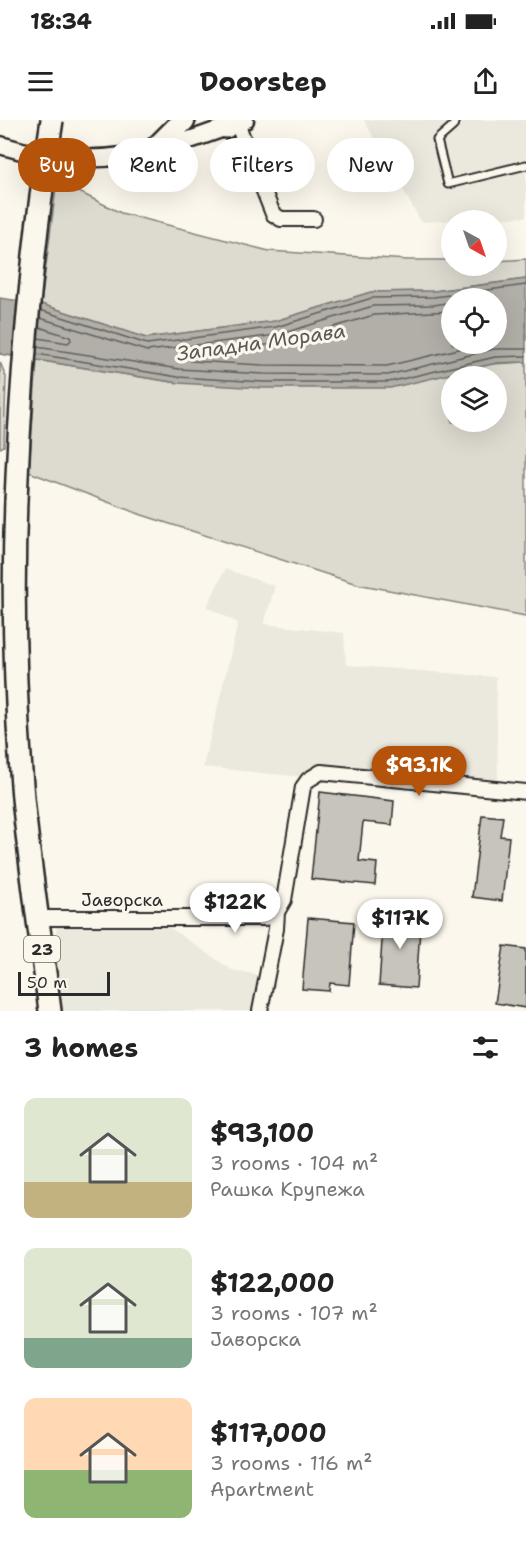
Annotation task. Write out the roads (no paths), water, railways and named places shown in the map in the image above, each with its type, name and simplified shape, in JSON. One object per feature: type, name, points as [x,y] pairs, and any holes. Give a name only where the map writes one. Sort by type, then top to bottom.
[{"type":"main road","name":"23","points":[[50,1011],[20,759],[7,553],[16,501],[28,313],[39,206],[52,120]]},
{"type":"main road","points":[[166,138],[184,120]]},
{"type":"street","points":[[191,138],[234,123],[273,214],[281,219],[314,219]]},
{"type":"street","points":[[0,145],[27,153],[54,157],[108,159]]},
{"type":"street","points":[[260,1011],[276,929],[277,912],[284,900],[303,787],[308,780],[321,772],[526,792]]},
{"type":"street","name":"Јаворска","points":[[38,918],[266,918],[277,912]]},
{"type":"lane","points":[[455,120],[453,126],[436,141],[448,184],[526,165]]},
{"type":"water","name":"Западна Морава","points":[[526,279],[526,362],[484,366],[441,366],[441,376],[390,388],[262,388],[178,383],[0,354],[0,298],[41,304],[146,338],[275,321],[371,292],[441,290],[441,354],[507,354],[507,288],[457,288]]}]
